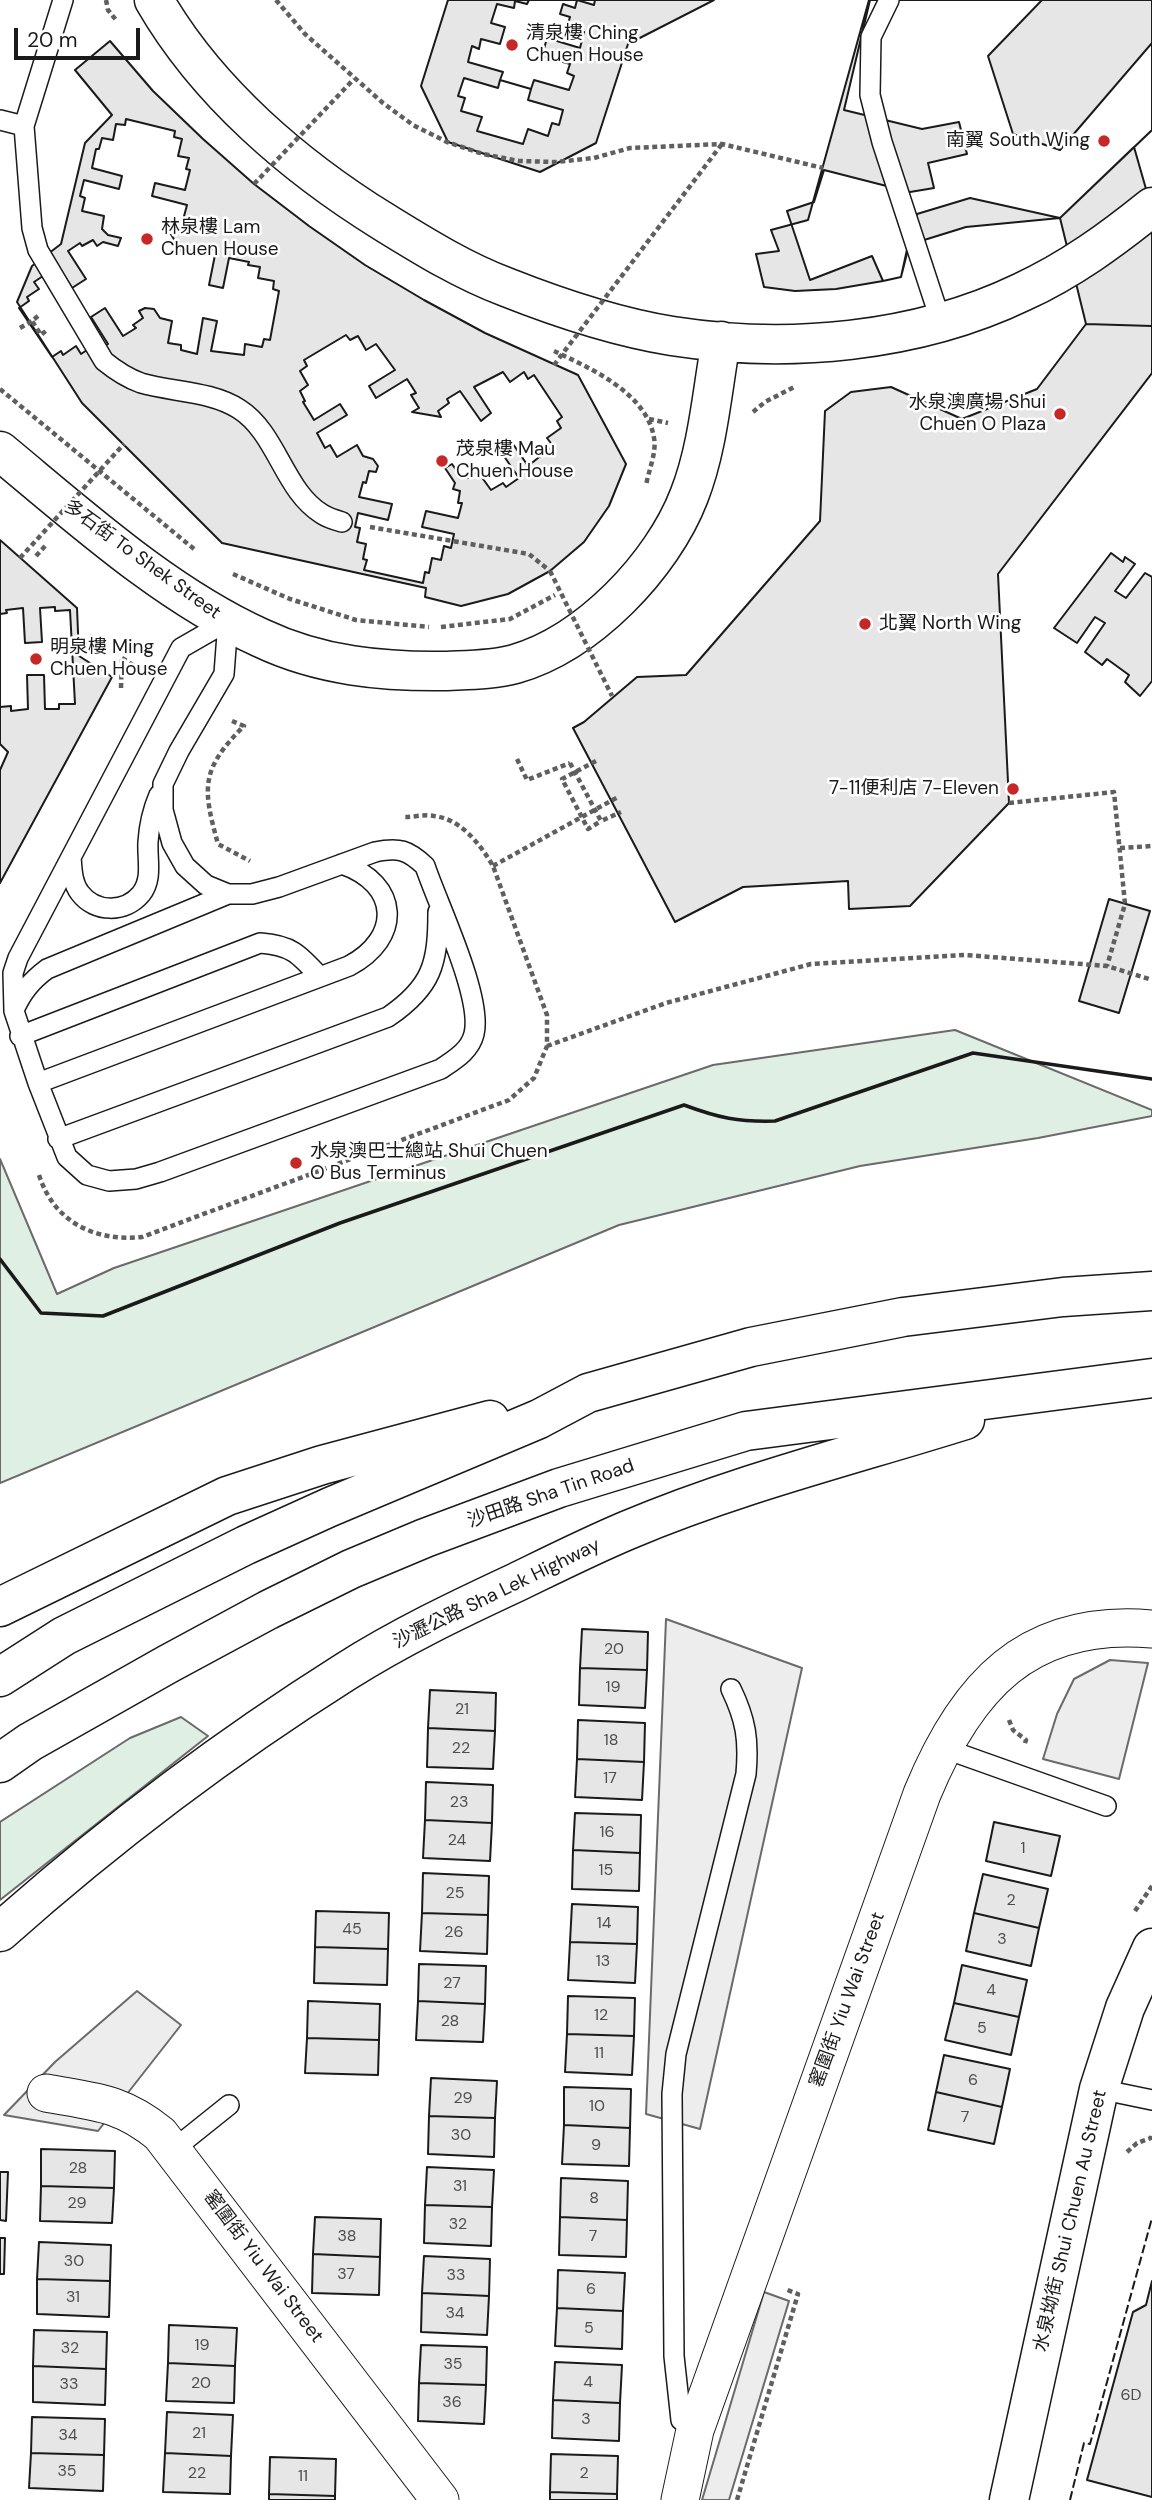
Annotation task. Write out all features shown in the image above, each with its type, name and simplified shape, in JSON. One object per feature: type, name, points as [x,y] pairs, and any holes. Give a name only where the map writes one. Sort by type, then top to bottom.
[{"type":"main road","points":[[154,0],[208,75],[261,128],[321,180],[409,238],[504,287],[559,307],[672,336],[773,343],[833,341],[941,322],[1020,293],[1052,277],[1120,233],[1152,207]]},
{"type":"main road","name":"多石街 To Shek Street","points":[[0,451],[96,530],[165,581],[228,621],[292,652],[333,663],[373,669],[468,670],[514,664],[559,643],[597,618],[623,595],[661,548],[689,496],[697,468],[721,341]]},
{"type":"main road","points":[[0,1607],[227,1496],[332,1462],[751,1347],[902,1317],[1063,1297],[1152,1290]]},
{"type":"main road","name":"沙田路 Sha Tin Road","points":[[0,1763],[100,1701],[268,1610],[339,1575],[378,1557],[559,1488],[746,1431],[1152,1378]]},
{"type":"main road","name":"沙瀝公路 Sha Lek Highway","points":[[0,1931],[128,1824],[217,1756],[256,1733],[346,1671],[449,1614],[630,1529],[762,1482],[1063,1389]]},
{"type":"main road","points":[[0,1677],[64,1636],[246,1545],[539,1419],[588,1393]]},
{"type":"main road","name":"水泉坳街 Shui Chuen Au Street","points":[[1009,2500],[1099,2089],[1125,2008],[1152,1948]]},
{"type":"street","name":"窰圍街 Yiu Wai Street","points":[[680,2500],[695,2430],[917,1807],[943,1748],[983,1687],[999,1672],[1039,1646],[1092,1631],[1116,1628],[1152,1629]]},
{"type":"street","name":"窰圍街 Yiu Wai Street","points":[[47,2093],[103,2103],[125,2110],[143,2120],[174,2149],[440,2500]]},
{"type":"lane","points":[[63,0],[24,126],[32,228],[38,250],[104,361],[139,382],[218,400],[237,408],[254,420],[306,502],[322,515],[342,522]]},
{"type":"lane","points":[[889,0],[871,37],[870,94],[882,142],[941,322]]},
{"type":"lane","points":[[0,120],[24,126]]},
{"type":"lane","points":[[71,857],[72,877],[79,893],[93,904],[110,909],[128,905],[141,894],[149,878],[148,842],[154,805],[179,751],[224,674],[228,621]]},
{"type":"lane","points":[[163,785],[163,810],[172,843],[185,866],[206,885],[228,894],[252,894],[279,887],[391,848],[411,853],[425,866],[436,890],[470,992],[475,1014],[474,1035],[462,1054],[441,1069],[136,1179],[109,1181],[87,1175],[67,1157],[20,1036],[14,1011],[13,973],[181,648],[228,621]]},
{"type":"lane","points":[[38,1083],[349,966],[367,956],[380,941],[387,922],[386,902],[377,884],[361,871],[342,864]]},
{"type":"lane","points":[[58,1139],[388,1017],[407,1004],[421,989],[433,969],[438,940],[436,890]]},
{"type":"lane","points":[[14,1011],[31,981],[47,969],[228,894]]},
{"type":"lane","points":[[20,1036],[260,943],[281,944],[299,954],[320,976]]},
{"type":"lane","points":[[695,2430],[681,2420],[674,2356],[672,2094],[676,2054],[746,1774],[749,1747],[743,1714],[731,1689]]},
{"type":"lane","points":[[943,1748],[1106,1806]]},
{"type":"lane","points":[[1099,2089],[1152,2100]]},
{"type":"lane","points":[[174,2149],[229,2105]]},
{"type":"path","points":[[276,0],[305,34],[354,79],[413,125],[482,154],[519,161],[556,162],[594,158],[630,148],[722,144],[823,168]]},
{"type":"path","points":[[254,184],[354,79]]},
{"type":"path","points":[[303,120],[313,127]]},
{"type":"path","points":[[554,365],[722,144]]},
{"type":"path","points":[[608,282],[620,285]]},
{"type":"path","points":[[20,328],[38,316]]},
{"type":"path","points":[[32,321],[41,335],[47,330]]},
{"type":"path","points":[[20,558],[124,444]]},
{"type":"path","points":[[342,522],[529,554],[550,571],[612,696]]},
{"type":"path","points":[[517,759],[527,780],[570,763],[601,821]]},
{"type":"path","points":[[596,761],[562,779],[588,828],[621,812]]},
{"type":"path","points":[[1009,803],[1114,792],[1125,904],[1107,966]]},
{"type":"path","points":[[493,866],[618,797]]},
{"type":"path","points":[[1120,848],[1152,846]]},
{"type":"path","points":[[547,1046],[666,1003],[811,964],[965,955],[1107,966],[1152,980]]},
{"type":"path","points":[[1010,1711],[1009,1721],[1013,1730],[1026,1740],[1015,1773]]},
{"type":"path","points":[[737,2500],[798,2294],[779,2287]]},
{"type":"green space","points":[[955,1030],[1152,1110],[1152,1116],[1038,1138],[860,1166],[619,1225],[0,1483],[0,1159],[57,1294],[114,1268],[713,1065]]},
{"type":"green space","points":[[181,1717],[208,1736],[0,1900],[0,1822],[130,1738]]},
{"type":"shaded area","points":[[666,1619],[802,1668],[700,2129],[646,2114]]},
{"type":"shaded area","points":[[1110,1660],[1148,1663],[1119,1779],[1043,1759],[1057,1714],[1074,1679]]},
{"type":"shaded area","points":[[137,1991],[181,2025],[98,2131],[4,2115],[55,2062]]},
{"type":"shaded area","points":[[764,2292],[789,2301],[729,2500],[702,2500]]},
{"type":"building","points":[[448,0],[714,0],[628,44],[596,143],[540,172],[448,142],[421,86]]},
{"type":"building","name":"清泉樓 Ching Chuen House","points":[[529,0],[577,0],[575,8],[563,4],[560,14],[570,17],[567,27],[584,32],[580,48],[547,38],[542,56],[570,64],[567,73],[574,76],[569,90],[534,80],[531,89],[500,80],[503,72],[468,62],[472,46],[479,49],[481,39],[500,44],[505,27],[491,23],[497,4],[514,8],[515,1],[527,4]]},
{"type":"building","points":[[577,0],[595,0],[594,5]]},
{"type":"building","points":[[869,0],[1152,0],[1152,130],[1060,218],[966,227],[908,245],[901,277],[836,289],[795,291],[764,287],[756,254],[779,251],[771,230],[808,220]]},
{"type":"building","name":"南翼 South Wing","points":[[870,0],[1042,0],[988,56],[1013,134],[1060,150],[1152,43],[1152,130],[1060,218],[970,198],[917,214],[901,277],[883,281],[872,256],[810,280],[787,211],[814,202],[824,170],[910,192],[934,188],[928,163],[967,154],[959,122],[922,129],[844,110]]},
{"type":"building","points":[[110,41],[153,91],[203,139],[254,184],[309,226],[365,265],[424,300],[485,333],[578,375],[626,464],[609,506],[584,542],[550,571],[508,594],[461,606],[425,597],[426,588],[222,543],[82,403],[17,302],[32,266],[61,244],[85,143],[112,115],[75,70]]},
{"type":"building","name":"清泉樓 Ching Chuen House","points":[[464,78],[498,88],[500,80],[531,89],[528,100],[563,110],[559,125],[552,123],[548,136],[528,129],[523,144],[477,131],[482,117],[461,111],[465,98],[458,96]]},
{"type":"building","name":"林泉樓 Lam Chuen House","points":[[126,119],[175,131],[174,137],[182,139],[178,156],[189,158],[186,169],[190,170],[185,190],[155,183],[152,196],[187,205],[183,220],[178,220],[175,233],[169,231],[184,256],[186,250],[199,252],[200,247],[216,250],[209,285],[223,288],[229,258],[260,267],[258,278],[274,281],[273,289],[279,291],[270,340],[264,339],[262,347],[245,344],[244,355],[211,351],[217,321],[203,318],[197,354],[181,350],[181,345],[168,343],[172,321],[160,318],[154,309],[145,308],[139,311],[143,318],[133,325],[136,328],[123,336],[105,308],[91,317],[108,344],[96,351],[93,346],[81,354],[76,346],[63,355],[61,351],[52,357],[19,308],[29,301],[27,297],[39,289],[34,282],[46,274],[55,261],[72,288],[86,279],[68,251],[80,243],[82,246],[93,240],[97,246],[103,242],[118,246],[121,238],[108,235],[102,229],[104,216],[82,211],[85,198],[80,196],[84,180],[119,189],[122,176],[92,168],[96,149],[99,149],[102,138],[113,140],[116,124],[125,125]]},
{"type":"building","points":[[1134,147],[1152,210],[1152,326],[1086,324],[1060,218]]},
{"type":"building","name":"北翼 North Wing","points":[[1086,324],[1152,326],[1152,373],[998,574],[1009,803],[910,906],[849,909],[848,881],[743,887],[675,922],[573,728],[584,722],[637,677],[686,675],[820,521],[825,411],[851,392],[891,387],[962,419],[1037,389]]},
{"type":"building","name":"茂泉樓 Mau Chuen House","points":[[346,335],[350,340],[358,336],[366,350],[376,344],[395,370],[369,386],[376,398],[407,379],[416,393],[411,395],[419,408],[412,412],[441,417],[438,411],[449,403],[447,399],[460,391],[481,421],[491,413],[474,387],[503,372],[510,382],[524,372],[528,379],[534,375],[562,417],[557,421],[561,428],[547,438],[553,446],[528,466],[511,441],[499,449],[519,478],[506,487],[503,483],[491,490],[478,472],[468,478],[459,474],[452,464],[445,468],[455,483],[453,489],[460,491],[458,503],[462,503],[458,518],[426,511],[422,527],[454,534],[451,548],[444,546],[441,560],[432,558],[429,573],[425,572],[423,583],[364,570],[367,560],[363,559],[366,544],[357,542],[360,528],[355,527],[358,513],[388,520],[392,504],[359,497],[369,471],[376,472],[378,466],[373,459],[363,456],[357,445],[337,457],[330,445],[325,448],[317,433],[347,415],[340,404],[314,420],[303,402],[305,401],[300,391],[308,385],[300,371],[307,366],[304,360]]},
{"type":"building","points":[[0,540],[77,608],[79,656],[112,677],[0,883],[0,770],[8,752],[0,744]]},
{"type":"building","points":[[1111,553],[1123,562],[1125,557],[1135,564],[1115,591],[1126,598],[1145,573],[1152,577],[1152,681],[1140,696],[1125,682],[1129,675],[1107,659],[1102,665],[1085,652],[1105,623],[1095,617],[1077,643],[1054,628]]},
{"type":"building","name":"明泉樓 Ming Chuen House","points":[[55,607],[55,611],[70,610],[75,704],[59,704],[59,709],[45,709],[44,675],[27,675],[28,709],[11,711],[11,706],[0,707],[0,614],[7,613],[6,610],[23,608],[25,643],[42,642],[40,608]]},
{"type":"building","points":[[1109,899],[1150,911],[1119,1013],[1079,1001]]},
{"type":"building","points":[[582,1629],[648,1632],[647,1670],[580,1668]]},
{"type":"building","points":[[580,1668],[647,1670],[645,1708],[579,1705]]},
{"type":"building","points":[[430,1690],[496,1693],[495,1731],[428,1728]]},
{"type":"building","points":[[578,1720],[645,1723],[644,1762],[577,1759]]},
{"type":"building","points":[[428,1728],[495,1731],[493,1769],[427,1767]]},
{"type":"building","points":[[577,1759],[644,1762],[642,1800],[575,1797]]},
{"type":"building","points":[[426,1782],[493,1785],[492,1823],[425,1820]]},
{"type":"building","points":[[575,1813],[641,1815],[640,1853],[573,1850]]},
{"type":"building","points":[[425,1820],[492,1823],[490,1861],[423,1858]]},
{"type":"building","points":[[994,1822],[1060,1836],[1051,1876],[986,1861]]},
{"type":"building","points":[[573,1850],[640,1853],[639,1891],[572,1889]]},
{"type":"building","points":[[423,1873],[489,1876],[488,1915],[422,1913]]},
{"type":"building","points":[[983,1874],[1048,1889],[1039,1928],[974,1913]]},
{"type":"building","points":[[572,1904],[638,1907],[637,1944],[570,1942]]},
{"type":"building","points":[[316,1911],[389,1913],[388,1949],[315,1947]]},
{"type":"building","points":[[422,1913],[488,1915],[487,1954],[420,1951]]},
{"type":"building","points":[[974,1913],[1039,1928],[1031,1966],[966,1951]]},
{"type":"building","points":[[570,1942],[637,1944],[635,1983],[568,1980]]},
{"type":"building","points":[[315,1947],[388,1949],[387,1985],[314,1983]]},
{"type":"building","points":[[419,1964],[486,1966],[485,2004],[418,2001]]},
{"type":"building","points":[[962,1965],[1027,1980],[1019,2017],[954,2003]]},
{"type":"building","points":[[568,1996],[635,1998],[634,2036],[567,2034]]},
{"type":"building","points":[[308,2001],[380,2004],[379,2040],[307,2038]]},
{"type":"building","points":[[418,2001],[485,2004],[483,2042],[416,2040]]},
{"type":"building","points":[[954,2003],[1019,2017],[1011,2055],[945,2040]]},
{"type":"building","points":[[567,2034],[634,2036],[632,2075],[565,2072]]},
{"type":"building","points":[[307,2038],[379,2040],[378,2075],[305,2073]]},
{"type":"building","points":[[944,2055],[1010,2069],[1002,2107],[936,2092]]},
{"type":"building","points":[[431,2078],[497,2081],[495,2118],[429,2116]]},
{"type":"building","points":[[564,2087],[631,2089],[630,2128],[564,2125]]},
{"type":"building","points":[[936,2092],[1002,2107],[994,2144],[928,2130]]},
{"type":"building","points":[[429,2116],[495,2118],[494,2157],[428,2154]]},
{"type":"building","points":[[564,2125],[630,2128],[629,2166],[562,2164]]},
{"type":"building","points":[[41,2149],[115,2151],[114,2188],[41,2186]]},
{"type":"building","points":[[427,2167],[494,2170],[492,2207],[425,2205]]},
{"type":"building","points":[[0,2172],[8,2172],[6,2221],[0,2220]]},
{"type":"building","points":[[561,2178],[628,2181],[627,2220],[560,2217]]},
{"type":"building","points":[[41,2186],[114,2188],[112,2223],[40,2221]]},
{"type":"building","points":[[425,2205],[492,2207],[491,2246],[424,2243]]},
{"type":"building","points":[[315,2217],[381,2219],[380,2257],[313,2254]]},
{"type":"building","points":[[560,2217],[627,2220],[626,2257],[559,2255]]},
{"type":"building","points":[[0,2238],[5,2238],[4,2274],[0,2274]]},
{"type":"building","points":[[39,2242],[111,2245],[110,2281],[37,2279]]},
{"type":"building","points":[[313,2254],[380,2257],[379,2295],[312,2293]]},
{"type":"building","points":[[424,2256],[490,2259],[489,2296],[422,2293]]},
{"type":"building","points":[[558,2270],[625,2273],[623,2311],[557,2308]]},
{"type":"building","points":[[37,2279],[110,2281],[109,2317],[37,2314]]},
{"type":"building","points":[[1152,2281],[1152,2497],[1087,2480],[1133,2312],[1146,2305]]},
{"type":"building","points":[[422,2293],[489,2296],[487,2335],[421,2332]]},
{"type":"building","points":[[557,2308],[623,2311],[622,2349],[555,2346]]},
{"type":"building","points":[[169,2325],[237,2328],[235,2366],[168,2363]]},
{"type":"building","points":[[34,2330],[107,2332],[106,2369],[33,2366]]},
{"type":"building","points":[[421,2345],[487,2347],[486,2385],[419,2383]]},
{"type":"building","points":[[555,2362],[622,2365],[620,2403],[553,2400]]},
{"type":"building","points":[[168,2363],[235,2366],[234,2403],[166,2401]]},
{"type":"building","points":[[33,2366],[106,2369],[105,2405],[33,2402]]},
{"type":"building","points":[[419,2383],[486,2385],[484,2424],[418,2421]]},
{"type":"building","points":[[553,2400],[620,2403],[619,2441],[552,2438]]},
{"type":"building","points":[[167,2412],[233,2415],[231,2456],[165,2453]]},
{"type":"building","points":[[32,2417],[105,2419],[104,2455],[31,2453]]},
{"type":"building","points":[[31,2453],[104,2455],[103,2491],[29,2488]]},
{"type":"building","points":[[165,2453],[231,2456],[230,2494],[163,2492]]},
{"type":"building","points":[[551,2454],[618,2456],[617,2494],[550,2492]]},
{"type":"building","points":[[270,2457],[336,2459],[335,2496],[269,2494]]},
{"type":"building","points":[[550,2492],[617,2494],[617,2500],[550,2500]]},
{"type":"building","points":[[269,2494],[335,2496],[335,2500],[269,2500]]},
{"type":"fence","points":[[1070,2500],[1084,2443],[1090,2444],[1152,2218]]},
{"type":"wall","points":[[0,1259],[41,1313],[103,1316],[340,1223],[684,1105],[729,1118],[775,1121],[973,1053],[1152,1079]]},
{"type":"place","name":"清泉樓 Ching Chuen House","points":[[512,45]]},
{"type":"place","name":"南翼 South Wing","points":[[1104,141]]},
{"type":"place","name":"林泉樓 Lam Chuen House","points":[[147,239]]},
{"type":"place","name":"水泉澳廣場 Shui Chuen O Plaza","points":[[1060,414]]},
{"type":"place","name":"茂泉樓 Mau Chuen House","points":[[442,461]]},
{"type":"place","name":"北翼 North Wing","points":[[865,624]]},
{"type":"place","name":"明泉樓 Ming Chuen House","points":[[36,659]]},
{"type":"place","name":"7-11便利店 7-Eleven","points":[[1013,789]]},
{"type":"place","name":"水泉澳巴士總站 Shui Chuen O Bus Terminus","points":[[296,1163]]}]
